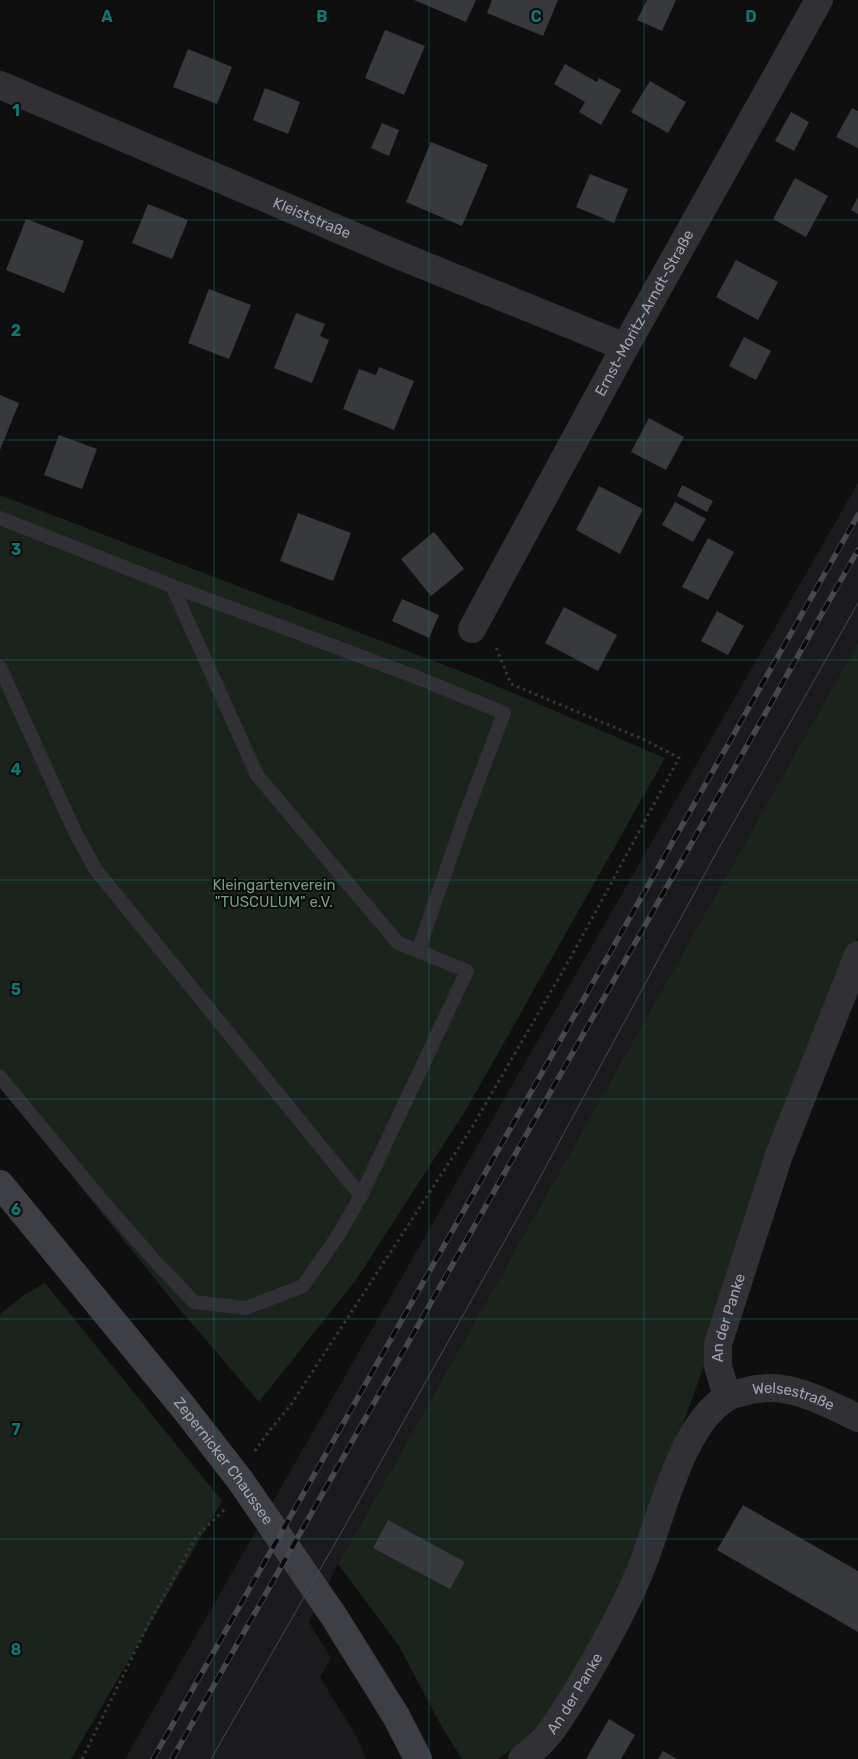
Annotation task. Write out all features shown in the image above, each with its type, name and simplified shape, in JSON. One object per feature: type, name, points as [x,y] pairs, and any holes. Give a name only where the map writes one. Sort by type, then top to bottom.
[{"type":"main road","name":"Zepernicker Chaussee","points":[[0,1184],[178,1400],[240,1480],[333,1615],[396,1716],[418,1759]]},
{"type":"street","name":"Ernst-Moritz-Arndt-Straße","points":[[472,629],[625,348],[819,0]]},
{"type":"street","name":"Kleiststraße","points":[[0,85],[396,254],[625,348]]},
{"type":"street","name":"An der Panke","points":[[522,1759],[547,1737],[573,1698],[614,1628],[640,1571],[682,1457],[700,1423],[711,1409],[727,1397],[718,1366],[718,1344],[779,1155],[858,955]]},
{"type":"street","name":"Welsestraße","points":[[727,1397],[752,1388],[770,1387],[785,1389],[815,1397],[858,1418]]},
{"type":"lane","points":[[0,518],[172,586],[416,677],[504,713],[418,952]]},
{"type":"lane","points":[[0,1077],[100,1198],[194,1302],[246,1308],[303,1286],[339,1234],[362,1196],[467,971],[398,943],[257,775],[172,586]]},
{"type":"lane","points":[[0,667],[76,834],[96,870],[362,1196]]},
{"type":"path","points":[[82,1759],[148,1625],[196,1537],[227,1507],[255,1450],[290,1406],[471,1129],[571,957],[679,758],[645,740],[511,684],[495,645],[472,629]]},
{"type":"shaded area","points":[[858,483],[858,642],[338,1564],[309,1622],[331,1658],[320,1677],[358,1739],[366,1759],[125,1759]]},
{"type":"green space","name":"Kleingartenverein \"TUSCULUM\" e.V.","points":[[0,495],[478,678],[665,758],[467,1108],[356,1280],[259,1402],[176,1305],[0,1087]]},
{"type":"green space","points":[[858,642],[858,937],[774,1150],[708,1354],[664,1477],[606,1619],[552,1708],[524,1741],[498,1759],[462,1759],[442,1727],[399,1646],[338,1564]]},
{"type":"green space","points":[[45,1283],[222,1501],[71,1759],[0,1759],[0,1314],[24,1295]]},
{"type":"building","points":[[414,0],[476,0],[466,22]]},
{"type":"building","points":[[492,0],[558,0],[543,36],[487,13]]},
{"type":"building","points":[[647,0],[676,0],[662,31],[637,20]]},
{"type":"building","points":[[385,30],[425,46],[404,95],[365,78]]},
{"type":"building","points":[[188,49],[232,67],[217,104],[173,87]]},
{"type":"building","points":[[565,64],[597,82],[599,78],[621,90],[601,125],[579,112],[585,102],[554,84]]},
{"type":"building","points":[[650,81],[686,102],[668,133],[631,112]]},
{"type":"building","points":[[265,88],[300,102],[288,134],[253,120]]},
{"type":"building","points":[[852,108],[858,111],[858,148],[836,137]]},
{"type":"building","points":[[791,112],[809,122],[794,151],[775,141]]},
{"type":"building","points":[[382,123],[399,130],[389,156],[371,148]]},
{"type":"building","points":[[431,142],[488,165],[462,226],[406,202]]},
{"type":"building","points":[[590,174],[628,189],[614,223],[576,207]]},
{"type":"building","points":[[795,178],[828,196],[806,237],[773,219]]},
{"type":"building","points":[[858,197],[858,214],[851,210]]},
{"type":"building","points":[[148,204],[188,220],[172,259],[132,243]]},
{"type":"building","points":[[26,219],[84,241],[64,293],[6,270]]},
{"type":"building","points":[[736,260],[778,282],[758,320],[716,297]]},
{"type":"building","points":[[209,289],[251,305],[229,359],[188,343]]},
{"type":"building","points":[[296,313],[325,324],[320,336],[329,340],[312,383],[274,368]]},
{"type":"building","points":[[744,337],[771,351],[756,380],[729,366]]},
{"type":"building","points":[[379,367],[414,381],[394,430],[343,409],[359,369],[376,375]]},
{"type":"building","points":[[0,395],[19,403],[0,450]]},
{"type":"building","points":[[649,418],[684,437],[666,470],[631,452]]},
{"type":"building","points":[[59,435],[97,449],[82,489],[44,475]]},
{"type":"building","points":[[682,485],[713,501],[707,512],[677,496]]},
{"type":"building","points":[[599,486],[643,509],[620,554],[576,530]]},
{"type":"building","points":[[675,502],[706,519],[693,542],[662,525]]},
{"type":"building","points":[[298,513],[351,533],[333,581],[280,561]]},
{"type":"building","points":[[434,532],[464,569],[431,596],[401,559]]},
{"type":"building","points":[[708,538],[734,552],[708,600],[682,587]]},
{"type":"building","points":[[402,599],[439,615],[429,638],[392,621]]},
{"type":"building","points":[[564,607],[617,635],[598,671],[545,643]]},
{"type":"building","points":[[717,611],[744,626],[728,655],[701,641]]},
{"type":"building","points":[[743,1505],[858,1571],[858,1632],[717,1550]]},
{"type":"building","points":[[388,1520],[465,1562],[450,1589],[373,1548]]},
{"type":"building","points":[[609,1719],[635,1735],[621,1759],[586,1759]]},
{"type":"building","points":[[663,1751],[677,1759],[658,1759]]},
{"type":"tram line","points":[[211,1759],[341,1533],[532,1192],[715,855],[858,603]]},
{"type":"railway","points":[[153,1759],[858,515]]},
{"type":"railway","points":[[172,1759],[858,550]]}]
